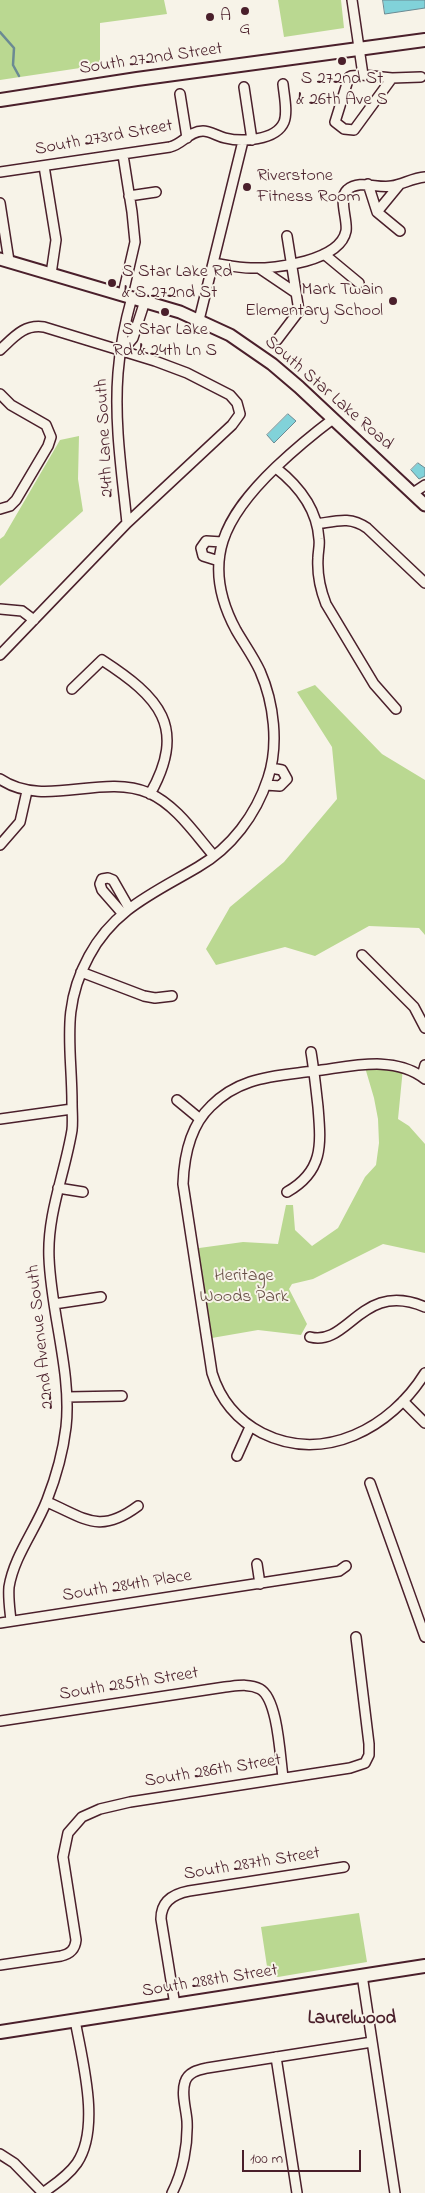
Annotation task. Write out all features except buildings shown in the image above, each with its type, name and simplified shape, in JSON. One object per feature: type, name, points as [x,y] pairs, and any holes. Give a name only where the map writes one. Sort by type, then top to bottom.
[{"type":"main road","name":"South 272nd Street","points":[[0,100],[136,79],[425,40]]},
{"type":"main road","name":"South 288th Street","points":[[0,2032],[425,1966]]},
{"type":"street","points":[[352,0],[363,75]]},
{"type":"street","points":[[392,78],[354,130],[344,129],[335,122],[349,77],[363,75],[392,78],[421,77]]},
{"type":"street","points":[[248,140],[275,131],[284,123],[284,84]]},
{"type":"street","points":[[199,320],[248,140],[244,87]]},
{"type":"street","points":[[180,94],[187,138]]},
{"type":"street","name":"South 273rd Street","points":[[0,172],[177,146],[194,132],[202,131],[248,140]]},
{"type":"street","name":"24th Lane South","points":[[122,155],[135,242],[118,372],[118,419],[127,524]]},
{"type":"street","points":[[44,166],[56,240],[51,274]]},
{"type":"street","points":[[213,263],[260,268],[291,264],[324,254],[335,247],[346,233],[343,197],[346,190],[353,186],[368,184],[385,187],[413,179],[425,178]]},
{"type":"street","points":[[368,184],[377,212],[400,231]]},
{"type":"street","points":[[377,212],[400,184]]},
{"type":"street","points":[[129,196],[156,192]]},
{"type":"street","points":[[0,203],[5,260]]},
{"type":"street","points":[[277,340],[299,311],[287,236]]},
{"type":"street","points":[[324,254],[360,283]]},
{"type":"street","name":"South Star Lake Road","points":[[5,260],[145,301],[199,320],[253,350],[272,364],[333,418],[425,505]]},
{"type":"street","points":[[260,268],[296,293]]},
{"type":"street","name":"24th Lane South","points":[[122,351],[133,338],[145,301]]},
{"type":"street","points":[[0,350],[24,328],[36,326],[155,361],[217,387],[234,400],[239,407],[240,414],[232,425],[127,524],[0,654]]},
{"type":"street","points":[[0,394],[6,401],[46,425],[51,437],[48,446],[16,500],[10,506],[0,509]]},
{"type":"street","name":"22nd Avenue South","points":[[11,1621],[8,1597],[11,1578],[18,1559],[47,1502],[63,1450],[67,1398],[49,1254],[51,1226],[72,1128],[68,1029],[73,999],[81,972],[103,933],[126,911],[214,856],[247,822],[266,785],[271,768],[274,736],[269,699],[261,673],[227,610],[221,591],[219,561],[222,542],[231,520],[247,496],[302,442],[333,418]]},
{"type":"street","points":[[276,468],[289,479],[309,503],[317,524],[320,540],[318,570],[322,594],[326,604],[374,684],[396,709]]},
{"type":"street","points":[[413,493],[425,485]]},
{"type":"street","points":[[317,524],[349,520],[358,522],[367,528],[425,583]]},
{"type":"street","points":[[219,561],[204,556],[201,548],[206,541],[222,542]]},
{"type":"street","points":[[0,609],[22,611],[34,620]]},
{"type":"street","points":[[72,689],[102,660],[126,675],[152,698],[164,720],[167,749],[166,760],[161,774],[150,794]]},
{"type":"street","points":[[266,785],[280,786],[287,779],[282,770],[271,768]]},
{"type":"street","points":[[0,779],[10,786],[27,791],[108,787],[127,788],[150,794],[179,815],[214,856]]},
{"type":"street","points":[[0,846],[20,822],[27,791]]},
{"type":"street","points":[[362,955],[414,1006],[425,1028]]},
{"type":"street","points":[[81,972],[144,996],[155,998],[172,996]]},
{"type":"street","points":[[287,1192],[306,1178],[320,1151],[320,1131],[311,1052]]},
{"type":"street","points":[[425,1065],[423,1078],[403,1068],[364,1064],[270,1077],[235,1088],[210,1107],[200,1119],[185,1157],[183,1184],[208,1354],[215,1383],[223,1398],[250,1427],[280,1440],[300,1445],[336,1442],[358,1434],[374,1425],[403,1402],[425,1373]]},
{"type":"street","points":[[178,1100],[200,1119]]},
{"type":"street","points":[[0,1119],[72,1109]]},
{"type":"street","points":[[58,1188],[83,1192]]},
{"type":"street","points":[[54,1304],[100,1296]]},
{"type":"street","points":[[310,1337],[320,1338],[334,1333],[368,1308],[386,1300],[406,1300],[425,1307]]},
{"type":"street","points":[[67,1398],[122,1396]]},
{"type":"street","points":[[403,1402],[425,1423]]},
{"type":"street","points":[[237,1456],[250,1427]]},
{"type":"street","points":[[370,1483],[425,1637]]},
{"type":"street","points":[[47,1502],[86,1520],[100,1522],[115,1520],[138,1506]]},
{"type":"street","points":[[257,1564],[260,1584]]},
{"type":"street","name":"South 284th Place","points":[[0,1623],[339,1571],[346,1566]]},
{"type":"street","name":"South 286th Street","points":[[0,1964],[61,1956],[70,1953],[75,1948],[76,1940],[63,1857],[66,1839],[72,1827],[90,1812],[115,1805],[283,1777],[350,1768],[365,1763],[369,1755],[369,1744],[356,1637]]},
{"type":"street","name":"South 285th Street","points":[[0,1721],[225,1687],[248,1686],[263,1691],[271,1703],[283,1777]]},
{"type":"street","name":"South 287th Street","points":[[175,2005],[162,1919],[162,1909],[168,1900],[179,1893],[189,1891],[344,1867]]},
{"type":"street","points":[[362,1976],[395,2193]]},
{"type":"street","points":[[0,2154],[14,2163],[43,2193],[74,2168],[83,2152],[89,2133],[89,2109],[75,2020]]},
{"type":"street","points":[[174,2193],[186,2140],[187,2118],[184,2089],[187,2078],[193,2072],[207,2068],[372,2042]]},
{"type":"street","points":[[276,2057],[297,2193]]},
{"type":"green space","points":[[0,0],[164,0],[167,14],[100,23],[100,65],[0,80]]},
{"type":"green space","points":[[278,0],[341,0],[344,28],[284,37]]},
{"type":"green space","points":[[79,436],[78,479],[83,511],[0,586],[0,539],[4,536],[60,440]]},
{"type":"green space","points":[[315,685],[382,754],[425,780],[425,935],[419,928],[369,926],[315,956],[285,947],[216,965],[206,949],[230,907],[284,862],[337,799],[332,747],[297,692]]},
{"type":"green space","name":"Heritage Woods Park","points":[[364,1064],[403,1068],[398,1119],[409,1126],[425,1144],[425,1253],[383,1244],[313,1279],[292,1284],[289,1289],[307,1324],[301,1335],[258,1330],[206,1339],[192,1249],[243,1242],[278,1244],[286,1205],[293,1205],[295,1230],[312,1246],[338,1228],[365,1177],[376,1165],[379,1143],[378,1119]]},
{"type":"green space","points":[[359,1913],[367,1962],[278,1977],[268,1973],[261,1927]]},
{"type":"water","points":[[383,0],[425,0],[425,8],[385,14]]},
{"type":"water","points":[[288,414],[296,421],[274,443],[267,435]]},
{"type":"water","points":[[418,463],[425,468],[425,476],[419,479],[411,470]]},
{"type":"waterway","points":[[0,32],[14,48],[13,65],[19,76]]},
{"type":"place","name":"G","points":[[245,11]]},
{"type":"place","name":"A","points":[[210,17]]},
{"type":"place","name":"S 272nd St & 26th Ave S","points":[[342,61]]},
{"type":"place","name":"Riverstone Fitness Room","points":[[247,187]]},
{"type":"place","name":"S Star Lake Rd & S 272nd St","points":[[112,283]]},
{"type":"place","name":"Mark Twain Elementary School","points":[[393,301]]},
{"type":"place","name":"S Star Lake Rd & 24th Ln S","points":[[165,312]]},
{"type":"district","name":"Laurelwood","points":[[352,2020]]}]
